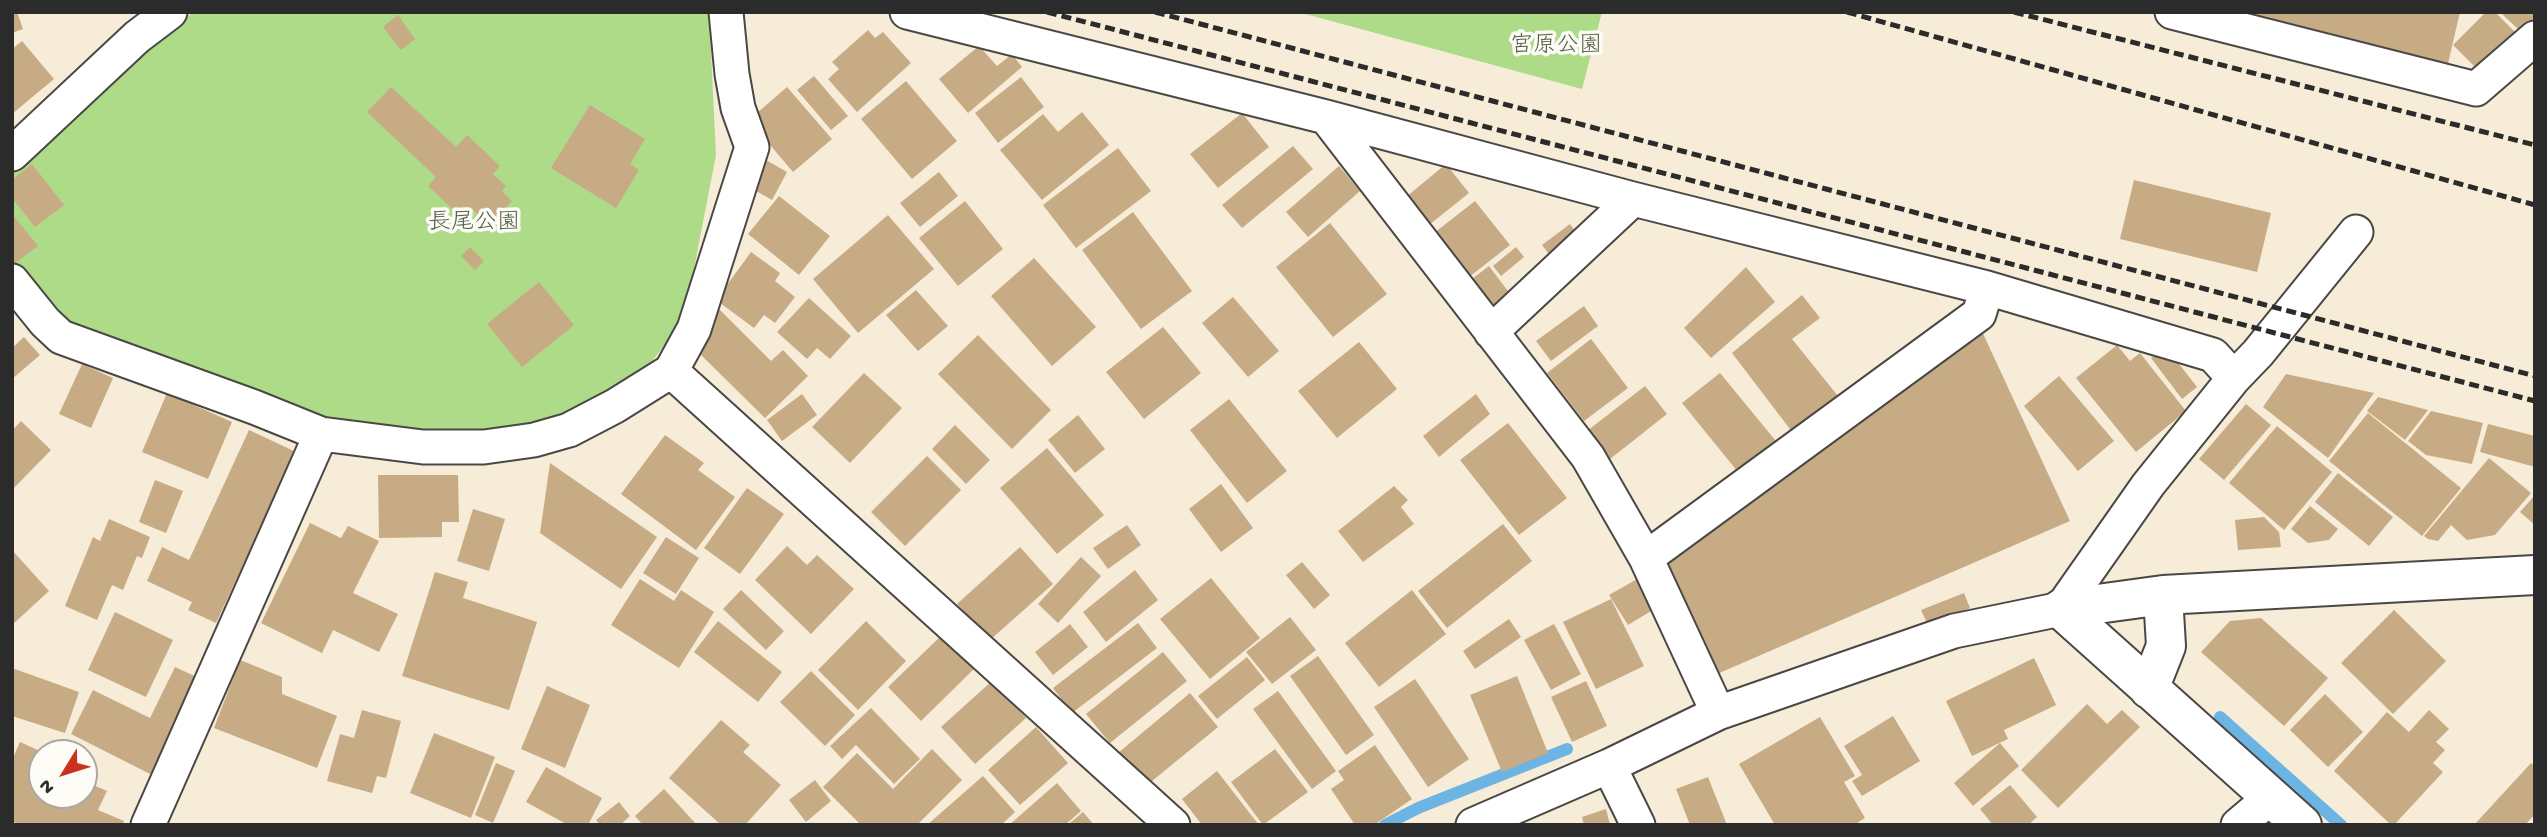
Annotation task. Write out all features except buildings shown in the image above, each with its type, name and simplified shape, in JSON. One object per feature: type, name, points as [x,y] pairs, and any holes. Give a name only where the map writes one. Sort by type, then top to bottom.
[{"type":"street","points":[[12,154],[137,37],[170,12]]},
{"type":"street","points":[[12,281],[45,322],[61,337],[254,407],[321,435],[423,447],[484,447],[534,440],[581,424],[671,371],[694,329],[752,147],[738,108],[726,12]]},
{"type":"street","points":[[907,12],[1987,288],[2213,355],[2234,378]]},
{"type":"street","points":[[2172,12],[2476,89],[2535,38]]},
{"type":"street","points":[[1326,117],[1588,457],[1646,558],[1718,713]]},
{"type":"street","points":[[1492,331],[1633,199]]},
{"type":"street","points":[[2061,609],[2148,485],[2357,232]]},
{"type":"street","points":[[1646,558],[1979,314],[1987,288]]},
{"type":"street","points":[[671,371],[1173,825]]},
{"type":"street","points":[[148,825],[321,435]]},
{"type":"street","points":[[1473,825],[1609,766],[1718,713],[1954,631],[2061,609],[2164,595],[2535,575]]},
{"type":"street","points":[[2149,688],[2166,646],[2164,595]]},
{"type":"street","points":[[2061,609],[2302,825]]},
{"type":"street","points":[[1609,766],[1638,825]]},
{"type":"street","points":[[2238,825],[2271,797]]},
{"type":"green space","name":"長尾公園","points":[[194,12],[709,12],[716,155],[693,274],[679,327],[645,370],[596,405],[490,436],[325,422],[60,320],[12,264],[12,169],[141,50]]},
{"type":"green space","name":"宮原公園","points":[[1298,12],[1602,12],[1582,89]]},
{"type":"waterway","points":[[2220,717],[2341,825]]},
{"type":"waterway","points":[[1385,825],[1418,808],[1567,749]]},
{"type":"railway","points":[[1047,12],[2535,401]]},
{"type":"railway","points":[[1155,12],[2535,376]]},
{"type":"railway","points":[[1847,12],[2535,205]]},
{"type":"railway","points":[[2014,12],[2535,145]]}]
